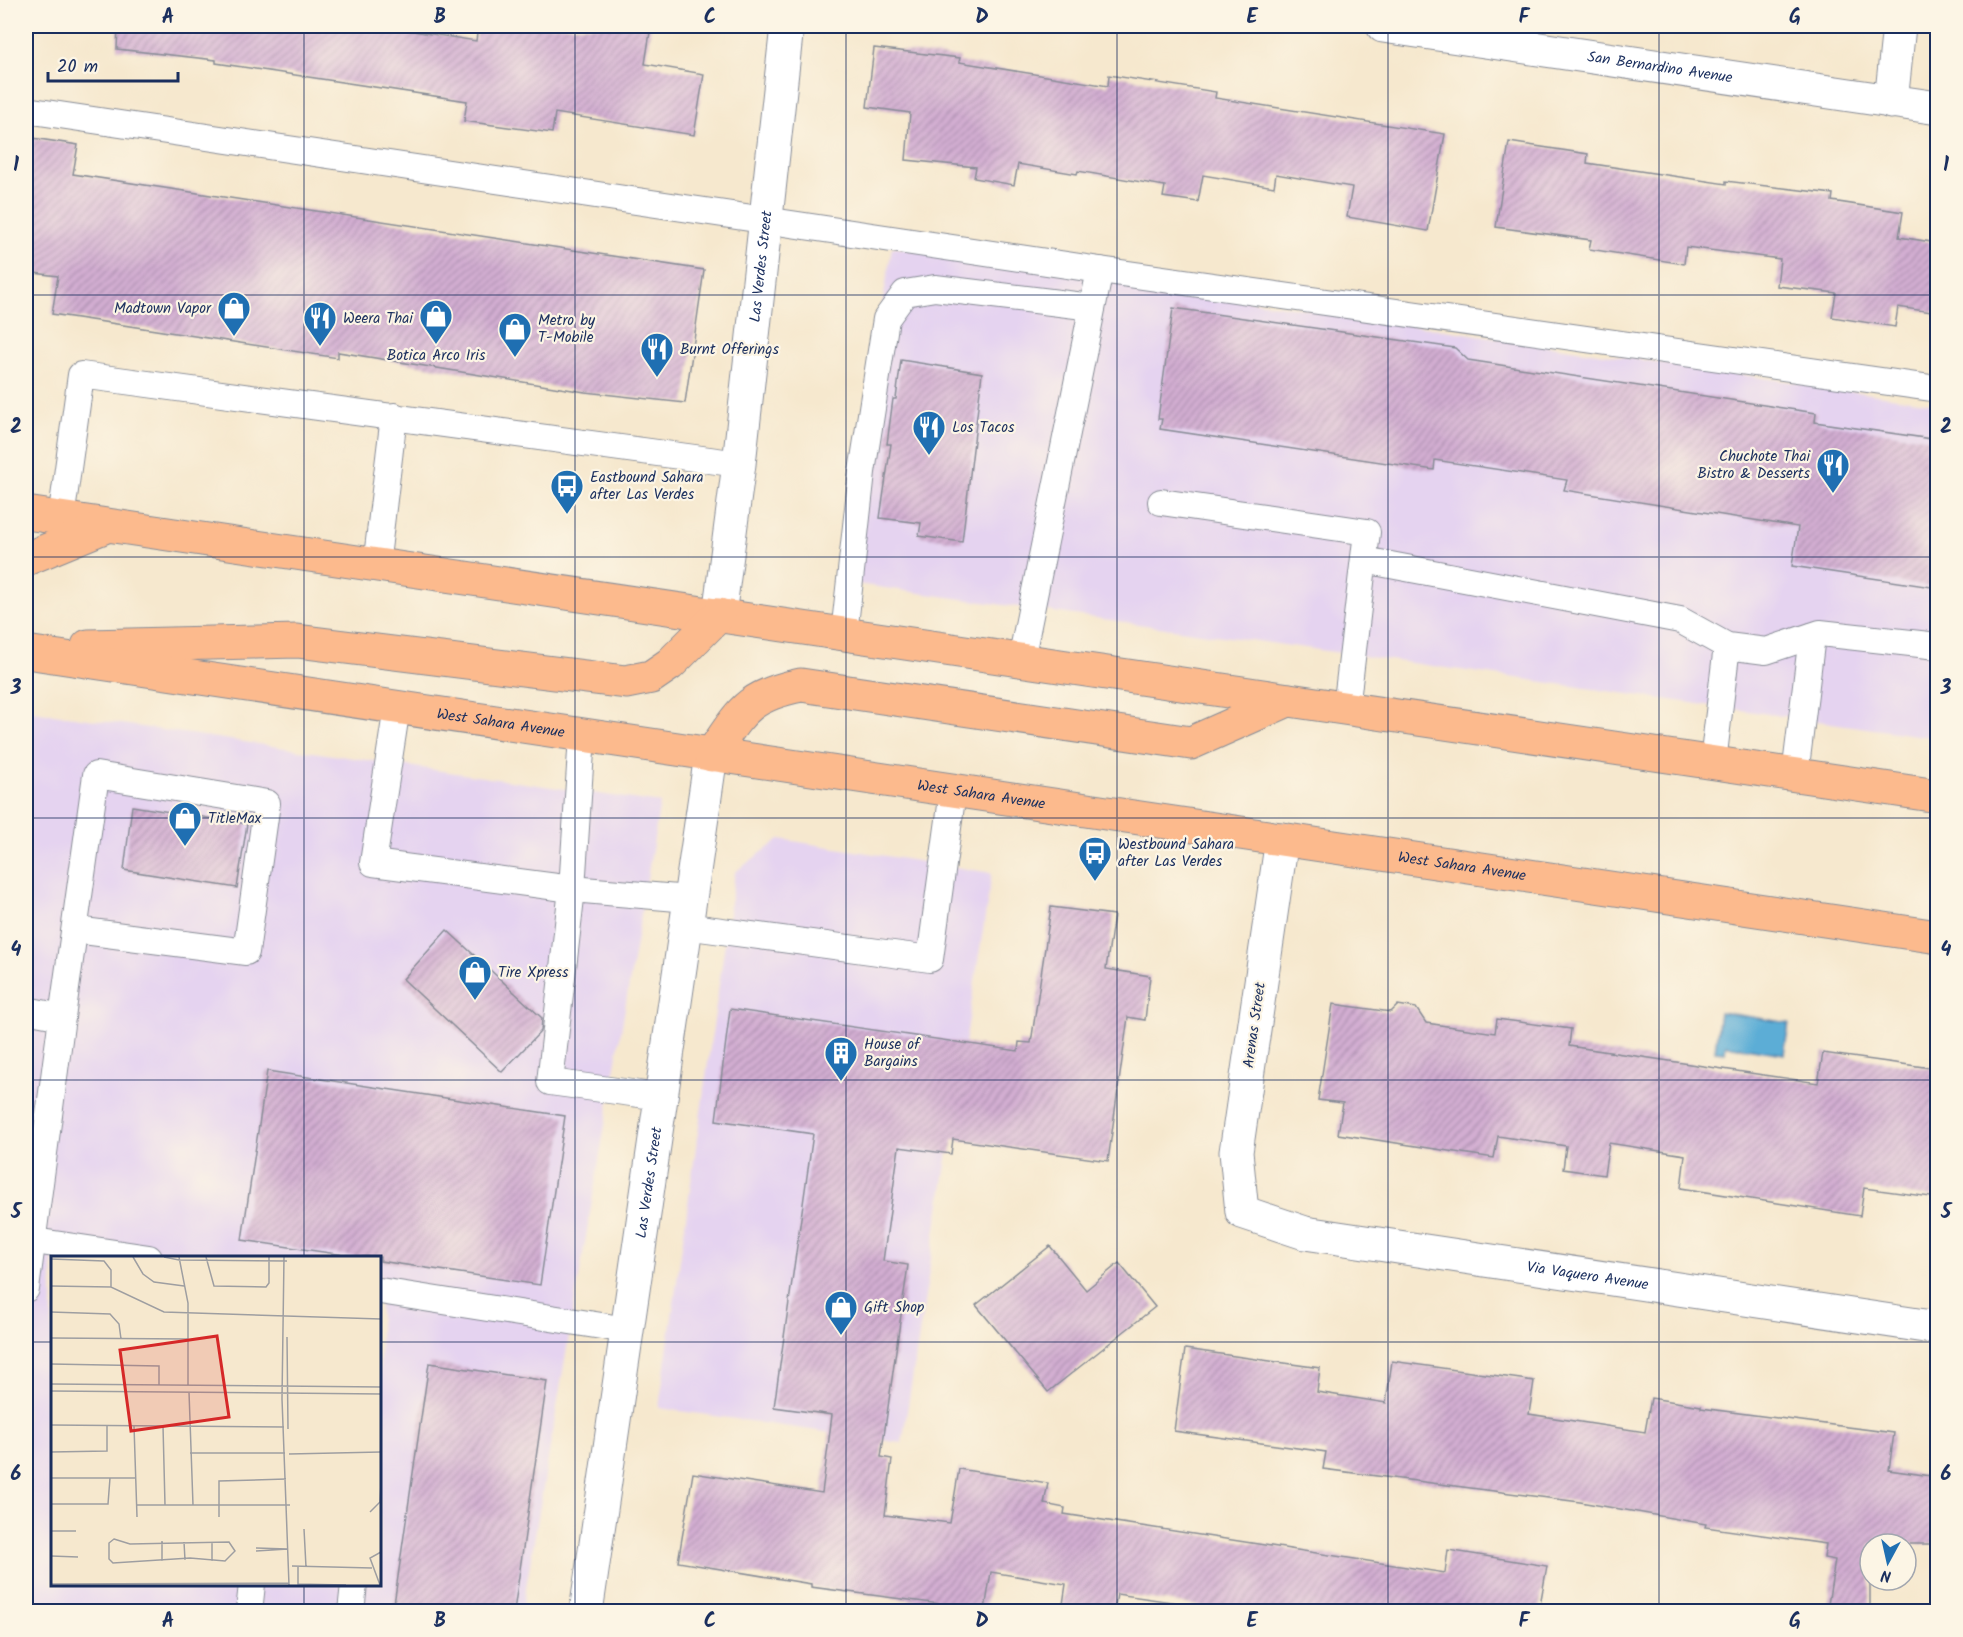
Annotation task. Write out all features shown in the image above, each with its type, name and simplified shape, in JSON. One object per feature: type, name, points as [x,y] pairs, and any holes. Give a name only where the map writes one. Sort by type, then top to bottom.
[{"type":"main road","points":[[26,513],[1938,796]]},
{"type":"main road","points":[[26,559],[107,525]]},
{"type":"main road","points":[[26,650],[297,641],[626,682],[651,677],[670,664],[719,615]]},
{"type":"main road","name":"West Sahara Avenue","points":[[26,650],[582,736],[1938,937]]},
{"type":"main road","points":[[711,755],[744,708],[773,691],[801,685],[1191,743],[1288,700]]},
{"type":"street","name":"Las Verdes Street","points":[[719,615],[739,464],[764,219],[787,26]]},
{"type":"street","name":"San Bernardino Avenue","points":[[1383,26],[1938,108]]},
{"type":"street","points":[[1891,102],[1899,26]]},
{"type":"street","name":"Las Verdes Street","points":[[586,1611],[711,755]]},
{"type":"street","name":"Arenas Street","points":[[1242,1212],[1236,1152],[1282,839]]},
{"type":"street","name":"Via Vaquero Avenue","points":[[1242,1212],[1305,1233],[1938,1328]]},
{"type":"lane","points":[[26,110],[1100,270],[1938,389]]},
{"type":"lane","points":[[1021,660],[1100,270]]},
{"type":"lane","points":[[844,634],[862,472],[886,319],[905,293],[935,288],[1092,307]]},
{"type":"lane","points":[[61,519],[81,375],[739,464]]},
{"type":"lane","points":[[376,566],[394,416]]},
{"type":"lane","points":[[1161,502],[1368,532],[1346,709]]},
{"type":"lane","points":[[1364,560],[1680,620],[1727,646],[1766,651],[1820,633],[1938,646]]},
{"type":"lane","points":[[1796,776],[1812,636]]},
{"type":"lane","points":[[1713,762],[1727,646]]},
{"type":"lane","points":[[397,707],[373,864],[572,889],[930,959],[953,791]]},
{"type":"lane","points":[[582,736],[572,889],[550,1082],[661,1097]]},
{"type":"lane","points":[[26,1289],[96,775],[267,803],[246,952],[75,930]]},
{"type":"lane","points":[[26,1010],[62,1017]]},
{"type":"lane","points":[[34,1241],[141,1256]]},
{"type":"lane","points":[[381,1292],[627,1330]]},
{"type":"lane","points":[[249,1611],[252,1586]]},
{"type":"lane","points":[[351,1611],[354,1586]]},
{"type":"shaded area","points":[[892,247],[1937,404],[1937,738],[836,581]]},
{"type":"shaded area","points":[[26,710],[660,803],[522,1611],[26,1612]]},
{"type":"shaded area","points":[[780,839],[992,873],[902,1443],[659,1408],[735,872]]},
{"type":"water","points":[[1720,1012],[1789,1023],[1784,1054],[1726,1045],[1725,1052],[1715,1051]]},
{"type":"building","points":[[118,26],[381,26],[476,41],[478,26],[651,26],[645,64],[704,74],[694,135],[555,113],[552,133],[464,121],[467,101],[216,63],[216,60],[117,49]]},
{"type":"building","points":[[874,48],[960,58],[959,62],[1108,86],[1109,75],[1216,92],[1215,98],[1445,134],[1428,231],[1347,217],[1352,187],[1276,174],[1274,187],[1203,175],[1198,202],[1163,197],[1165,186],[1078,171],[1077,174],[1018,164],[1014,185],[974,178],[976,167],[906,160],[910,113],[867,107]]},
{"type":"building","points":[[26,137],[78,145],[73,174],[704,270],[685,403],[585,392],[338,352],[338,358],[52,314],[58,276],[26,272]]},
{"type":"building","points":[[1509,142],[1588,154],[1587,163],[1726,184],[1726,181],[1833,194],[1832,201],[1903,212],[1899,237],[1938,243],[1938,313],[1898,307],[1895,327],[1832,317],[1836,293],[1777,286],[1780,259],[1686,247],[1684,264],[1589,249],[1591,240],[1496,227]]},
{"type":"building","points":[[1173,308],[1455,348],[1468,360],[1816,413],[1815,422],[1938,440],[1938,588],[1792,566],[1798,527],[1564,490],[1567,480],[1435,460],[1434,470],[1160,429],[1162,419],[1158,419]]},
{"type":"building","name":"Los Tacos","points":[[901,360],[982,373],[962,542],[919,536],[921,523],[880,518],[891,444],[887,444]]},
{"type":"building","name":"TitleMax","points":[[132,806],[247,824],[237,888],[124,870]]},
{"type":"building","points":[[1051,907],[1114,915],[1106,969],[1150,976],[1145,1020],[1128,1017],[1108,1161],[953,1139],[951,1154],[899,1147],[883,1261],[908,1265],[881,1457],[892,1459],[885,1515],[950,1523],[959,1469],[1048,1483],[1044,1504],[1065,1508],[1064,1514],[1445,1573],[1448,1550],[1547,1566],[1539,1611],[1233,1611],[1117,1594],[1114,1611],[1062,1611],[1066,1584],[991,1572],[985,1610],[811,1587],[811,1584],[678,1562],[693,1473],[822,1493],[832,1415],[774,1407],[813,1134],[716,1120],[730,1009],[1018,1051],[1019,1042],[1031,1043]]},
{"type":"building","name":"Tire Xpress","points":[[447,930],[542,1018],[541,1031],[502,1072],[403,979]]},
{"type":"building","points":[[1333,1004],[1391,1012],[1398,1005],[1416,1008],[1426,1023],[1495,1033],[1497,1019],[1571,1029],[1569,1046],[1818,1083],[1823,1053],[1938,1069],[1938,1198],[1864,1188],[1860,1216],[1681,1188],[1685,1155],[1609,1143],[1604,1175],[1563,1169],[1566,1146],[1498,1136],[1494,1158],[1338,1134],[1343,1103],[1318,1100]]},
{"type":"building","points":[[267,1071],[565,1116],[540,1285],[381,1261],[381,1256],[350,1256],[242,1240]]},
{"type":"building","points":[[1050,1246],[1086,1290],[1119,1263],[1155,1307],[1048,1392],[976,1305]]},
{"type":"building","points":[[1185,1349],[1320,1368],[1317,1392],[1386,1403],[1392,1361],[1534,1381],[1529,1414],[1645,1432],[1651,1398],[1701,1406],[1701,1408],[1894,1433],[1889,1470],[1938,1477],[1934,1544],[1918,1544],[1918,1532],[1858,1532],[1858,1592],[1870,1592],[1870,1611],[1827,1611],[1835,1560],[1824,1558],[1826,1544],[1705,1527],[1706,1524],[1580,1502],[1323,1469],[1326,1452],[1174,1431]]},
{"type":"building","points":[[429,1363],[547,1381],[514,1611],[393,1611]]},
{"type":"place","name":"Madtown Vapor","points":[[234,337]]},
{"type":"place","name":"Botica Arco Iris","points":[[436,345]]},
{"type":"place","name":"Weera Thai","points":[[320,347]]},
{"type":"place","name":"Metro by T-Mobile","points":[[515,358]]},
{"type":"place","name":"Burnt Offerings","points":[[657,378]]},
{"type":"place","name":"Los Tacos","points":[[929,456]]},
{"type":"place","name":"Chuchote Thai Bistro & Desserts","points":[[1833,494]]},
{"type":"place","name":"Eastbound Sahara after Las Verdes","points":[[567,515]]},
{"type":"place","name":"TitleMax","points":[[185,847]]},
{"type":"place","name":"Westbound Sahara after Las Verdes","points":[[1095,882]]},
{"type":"place","name":"Tire Xpress","points":[[475,1001]]},
{"type":"place","name":"House of Bargains","points":[[841,1082]]},
{"type":"place","name":"Gift Shop","points":[[841,1336]]}]
